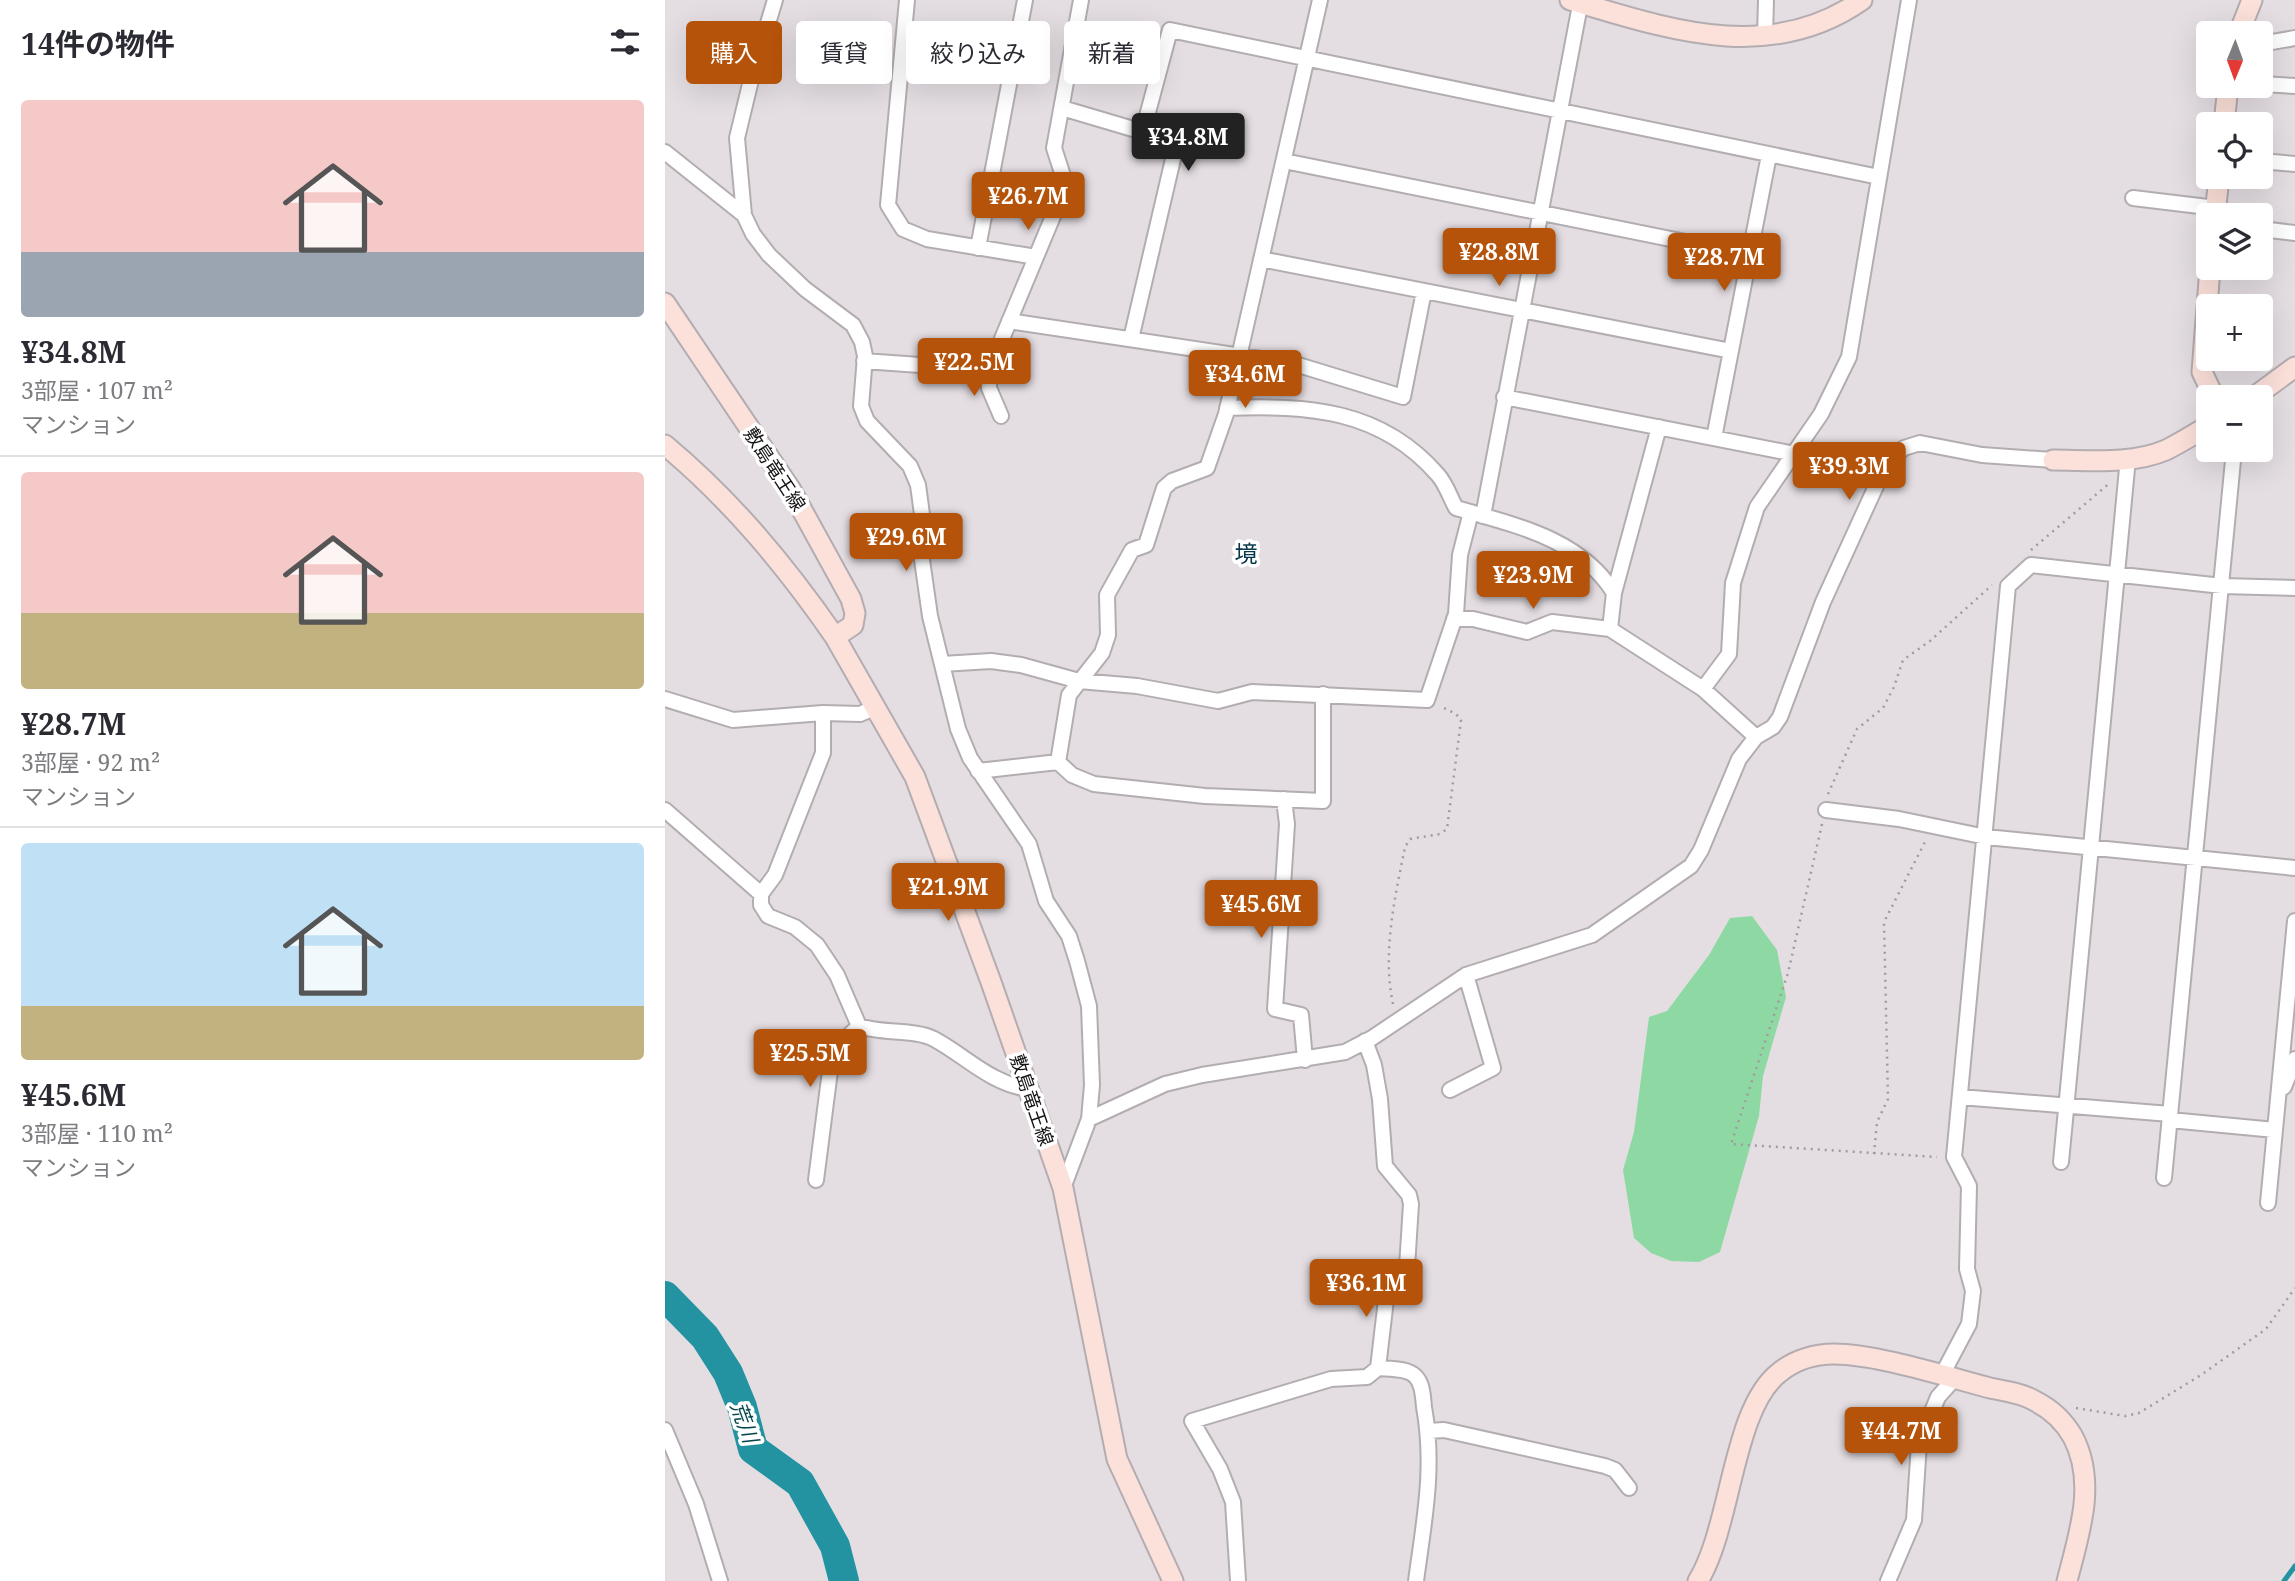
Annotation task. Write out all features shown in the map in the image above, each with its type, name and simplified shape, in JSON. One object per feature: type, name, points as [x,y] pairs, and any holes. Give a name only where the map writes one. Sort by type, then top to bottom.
[{"type":"main road","points":[[1577,1],[1661,27],[1716,37],[1803,31],[1838,16],[1862,0]]},
{"type":"main road","points":[[2244,21],[2252,0]]},
{"type":"main road","points":[[2208,385],[2202,372],[2209,280]]},
{"type":"main road","name":"敷島竜王線","points":[[665,303],[791,490],[845,589],[855,613],[853,625],[835,637]]},
{"type":"main road","points":[[2270,385],[2295,367]]},
{"type":"main road","points":[[2053,460],[2127,463],[2165,450],[2196,433]]},
{"type":"main road","name":"敷島竜王線","points":[[665,445],[710,483],[743,517],[796,582],[835,637],[915,777],[1063,1188],[1117,1459],[1173,1581]]},
{"type":"main road","points":[[1698,1581],[1714,1546],[1759,1395],[1779,1373],[1814,1356],[1836,1354],[1949,1377],[2033,1399],[2060,1418],[2073,1437],[2085,1477],[2085,1501],[2067,1581]]},
{"type":"street","points":[[775,0],[737,138],[744,215],[753,234],[769,254],[805,289],[853,325],[862,342],[864,360],[861,406],[867,421],[910,466],[918,485],[924,529],[922,560],[930,616],[958,729],[978,771],[1029,844],[1046,901],[1069,936],[1089,1006],[1092,1085],[1089,1119],[1063,1188]]},
{"type":"street","points":[[907,0],[888,205],[903,229],[927,239],[1036,257]]},
{"type":"street","points":[[978,248],[1025,0]]},
{"type":"street","points":[[1001,416],[989,388],[989,370],[1066,186],[1054,148],[1081,0]]},
{"type":"street","points":[[1058,762],[1069,695],[1102,653],[1108,635],[1107,595],[1132,550],[1146,545],[1164,488],[1172,481],[1207,468],[1227,408],[1320,0]]},
{"type":"street","points":[[1765,35],[1766,0]]},
{"type":"street","points":[[1703,689],[1729,654],[1733,583],[1757,507],[1795,454],[1837,385],[1849,357],[1909,0]]},
{"type":"street","points":[[942,664],[991,661],[1021,665],[1079,681],[1137,687],[1218,701],[1252,692],[1427,700],[1454,619],[1460,555],[1477,514],[1504,397],[1559,113],[1577,1]]},
{"type":"street","points":[[1143,131],[1170,30],[1559,113],[1879,177]]},
{"type":"street","points":[[2273,42],[2295,38]]},
{"type":"street","points":[[2273,85],[2295,86]]},
{"type":"street","points":[[1062,108],[1177,142],[1131,339]]},
{"type":"street","points":[[665,152],[744,215]]},
{"type":"street","points":[[1714,438],[1769,155]]},
{"type":"street","points":[[1284,161],[1750,255]]},
{"type":"street","points":[[2273,162],[2295,164]]},
{"type":"street","points":[[2133,198],[2196,208]]},
{"type":"street","points":[[2273,230],[2295,233]]},
{"type":"street","points":[[1261,259],[1731,351]]},
{"type":"street","points":[[1009,321],[1295,364],[1403,397],[1425,291]]},
{"type":"street","points":[[864,360],[989,370]]},
{"type":"street","points":[[1504,397],[1795,454]]},
{"type":"street","points":[[1227,408],[1280,406],[1318,409],[1370,425],[1414,452],[1439,476],[1456,508],[1559,542],[1596,569],[1614,593]]},
{"type":"street","points":[[1610,629],[1614,593],[1660,427]]},
{"type":"street","points":[[1089,1119],[1165,1084],[1202,1074],[1345,1052],[1467,975],[1592,935],[1673,881],[1691,866],[1701,850],[1739,759],[1756,737],[1773,727],[1780,717],[1823,603],[1887,462],[1905,448],[1920,443],[1982,455],[2053,460]]},
{"type":"street","points":[[2164,1178],[2233,462]]},
{"type":"street","points":[[2061,1161],[2127,463]]},
{"type":"street","points":[[1893,1578],[1914,1520],[1919,1443],[1969,1324],[1973,1292],[1967,1269],[1969,1186],[1954,1157],[2008,586],[2031,565],[2222,586],[2295,588]]},
{"type":"street","points":[[1454,619],[1473,619],[1527,632],[1552,622],[1610,629],[1703,689],[1756,737]]},
{"type":"street","points":[[978,771],[1058,762],[1072,775],[1094,784],[1205,796],[1323,801],[1323,694]]},
{"type":"street","points":[[665,699],[733,720],[824,713],[860,714],[876,707]]},
{"type":"street","points":[[824,713],[823,753],[775,876],[761,894],[761,905],[768,916],[795,928],[817,945],[837,975],[859,1026],[873,1031],[931,1038],[991,1078],[1007,1086],[1028,1089]]},
{"type":"street","points":[[1284,799],[1287,824],[1275,1009],[1301,1015],[1305,1060]]},
{"type":"street","points":[[665,810],[761,894]]},
{"type":"street","points":[[1826,810],[1986,837],[2295,868]]},
{"type":"street","points":[[2268,1203],[2295,921]]},
{"type":"street","points":[[1450,1090],[1493,1068],[1467,975]]},
{"type":"street","points":[[817,1180],[831,1063],[844,1040],[859,1026]]},
{"type":"street","points":[[1238,1581],[1233,1502],[1220,1469],[1192,1421],[1331,1379],[1367,1377],[1378,1368],[1389,1274],[1400,1273],[1407,1267],[1411,1204],[1409,1195],[1385,1166],[1380,1099],[1374,1065],[1365,1041]]},
{"type":"street","points":[[2278,1105],[2295,1059]]},
{"type":"street","points":[[1960,1097],[2066,1105],[2275,1130]]},
{"type":"street","points":[[1378,1368],[1409,1372],[1416,1376],[1429,1432],[1431,1462],[1416,1581]]},
{"type":"street","points":[[665,1430],[696,1504],[720,1581]]},
{"type":"street","points":[[1429,1432],[1444,1430],[1605,1466],[1615,1470],[1629,1488]]},
{"type":"path","points":[[2031,551],[2127,463]]},
{"type":"path","points":[[1954,1157],[1731,1144],[1788,973],[1827,797],[1839,763],[1857,729],[1883,708],[1903,660],[1930,641],[2001,578]]},
{"type":"path","points":[[1396,1021],[1389,989],[1390,941],[1405,847],[1410,839],[1440,834],[1447,829],[1461,720],[1456,713],[1427,700]]},
{"type":"path","points":[[1874,1154],[1877,1122],[1888,1099],[1884,922],[1933,826]]},
{"type":"path","points":[[2069,1407],[2125,1416],[2139,1413],[2201,1375],[2266,1329],[2295,1288]]},
{"type":"green space","points":[[1752,916],[1777,950],[1786,997],[1763,1076],[1759,1116],[1720,1252],[1699,1262],[1671,1261],[1651,1253],[1634,1238],[1623,1170],[1634,1132],[1649,1017],[1667,1011],[1709,955],[1730,918]]},
{"type":"waterway","name":"荒川","points":[[665,1296],[705,1337],[728,1373],[742,1407],[753,1449],[800,1483],[835,1546],[844,1581]]},
{"type":"waterway","points":[[2284,1581],[2295,1566]]},
{"type":"district","name":"境","points":[[1246,553]]}]
